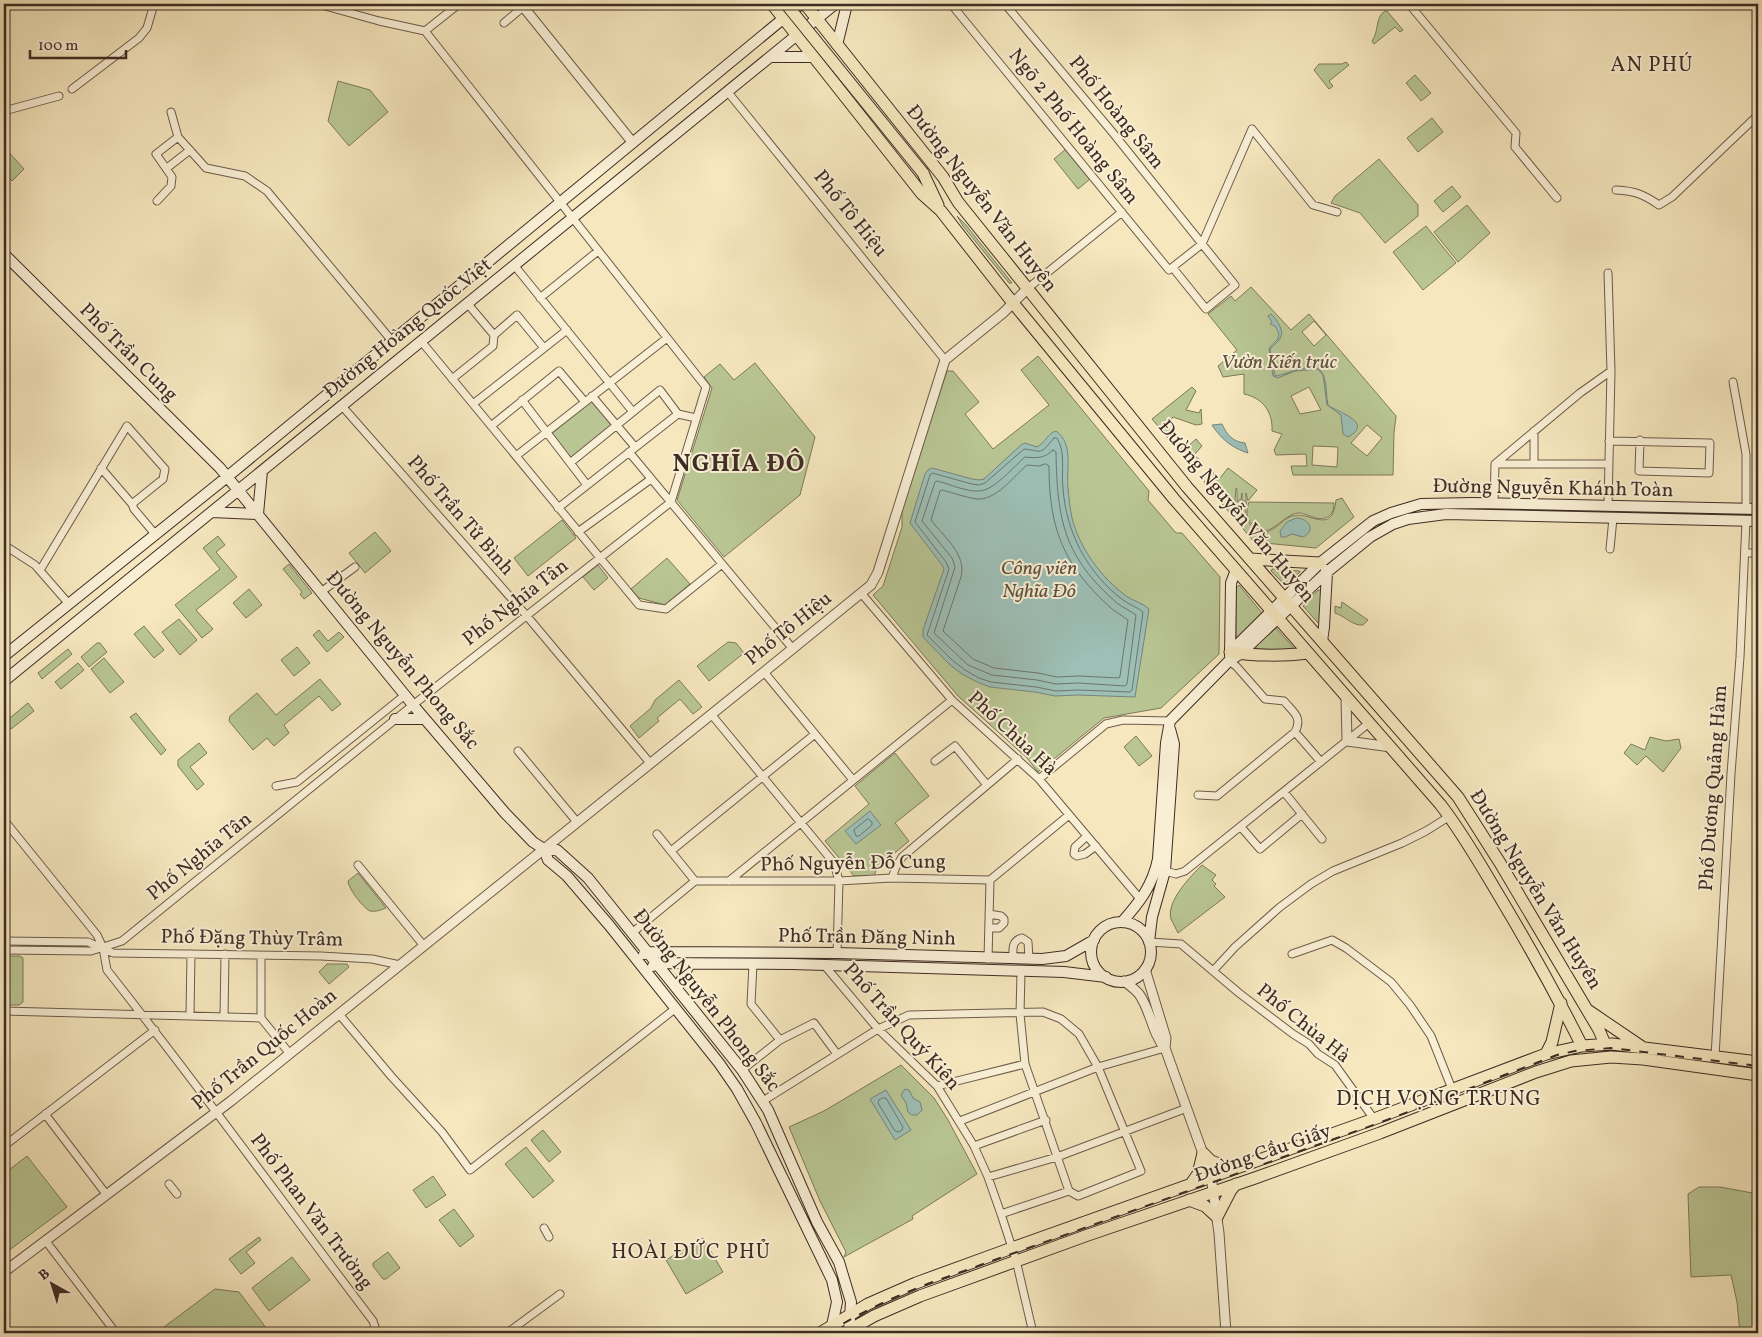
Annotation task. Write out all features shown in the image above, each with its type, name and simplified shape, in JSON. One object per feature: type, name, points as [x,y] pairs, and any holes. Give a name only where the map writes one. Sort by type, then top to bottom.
[{"type":"main road","name":"Đường Nguyễn Văn Huyên","points":[[772,4],[922,194],[941,211],[1174,499],[1450,816],[1515,922],[1561,1003],[1582,1046]]},
{"type":"main road","points":[[786,4],[923,173],[954,198]]},
{"type":"main road","name":"Đường Hoàng Quốc Việt","points":[[4,656],[227,477],[801,4]]},
{"type":"main road","name":"Đường Nguyễn Văn Huyên","points":[[805,4],[938,170],[954,198],[1187,488],[1462,804],[1500,863],[1605,1044]]},
{"type":"main road","name":"Đường Hoàng Quốc Việt","points":[[4,681],[835,4]]},
{"type":"main road","points":[[837,45],[847,4]]},
{"type":"main road","points":[[770,56],[814,57]]},
{"type":"main road","points":[[828,76],[828,64],[833,56],[843,56],[850,60]]},
{"type":"main road","points":[[923,173],[941,211]]},
{"type":"main road","name":"Phố Trần Cung","points":[[4,254],[238,490]]},
{"type":"main road","points":[[1128,442],[1142,431]]},
{"type":"main road","points":[[212,512],[258,514],[262,471]]},
{"type":"main road","points":[[1174,499],[1187,488]]},
{"type":"main road","name":"Đường Nguyễn Phong Sắc","points":[[238,490],[413,705],[505,813],[533,842],[544,849],[557,850],[580,870],[742,1070],[763,1100],[817,1222],[839,1262],[851,1302],[847,1332]]},
{"type":"main road","name":"Đường Nguyễn Khánh Toàn","points":[[1170,724],[1233,655],[1364,527],[1391,513],[1426,504],[1758,510]]},
{"type":"main road","points":[[1746,509],[1746,521]]},
{"type":"main road","name":"Đường Nguyễn Khánh Toàn","points":[[1324,568],[1378,531],[1417,516],[1446,514],[1758,521]]},
{"type":"main road","points":[[1250,559],[1324,568],[1324,627],[1322,641]]},
{"type":"main road","points":[[1236,570],[1231,583],[1233,655],[1296,654],[1307,652]]},
{"type":"main road","points":[[1368,723],[1382,712]]},
{"type":"main road","points":[[395,719],[425,719]]},
{"type":"main road","points":[[1149,942],[1161,870],[1166,743],[1170,724]]},
{"type":"main road","name":"Đường Nguyễn Phong Sắc","points":[[544,849],[548,860],[570,879],[676,1008],[737,1088],[756,1123],[832,1280],[837,1302],[831,1329]]},
{"type":"main road","points":[[570,879],[580,870]]},
{"type":"main road","points":[[1122,922],[1141,900],[1161,870]]},
{"type":"main road","points":[[1122,922],[1129,923],[1139,928],[1146,935],[1149,942],[1150,960],[1145,969],[1135,978],[1124,981],[1112,980],[1100,972],[1093,960],[1092,948],[1094,940],[1099,932],[1107,926],[1122,922]]},
{"type":"main road","name":"Phố Trần Đăng Ninh","points":[[647,952],[837,953],[1042,960],[1066,956],[1094,940]]},
{"type":"main road","points":[[637,960],[647,952]]},
{"type":"main road","points":[[646,971],[656,963]]},
{"type":"main road","name":"Phố Trần Đăng Ninh","points":[[656,963],[792,964],[1064,972],[1106,977]]},
{"type":"main road","points":[[677,988],[690,963]]},
{"type":"main road","points":[[1546,1054],[1552,1042],[1561,1003]]},
{"type":"main road","points":[[1571,1025],[1588,1012],[1644,1048]]},
{"type":"main road","name":"Đường Cầu Giấy","points":[[820,1333],[831,1329],[850,1314],[868,1304],[916,1283],[1374,1119],[1546,1054],[1582,1046],[1605,1044],[1758,1062]]},
{"type":"main road","name":"Đường Cầu Giấy","points":[[847,1332],[874,1316],[920,1296],[1016,1260],[1371,1136],[1553,1066],[1598,1057],[1643,1059],[1758,1075]]},
{"type":"main road","points":[[1480,1079],[1485,1092]]},
{"type":"main road","points":[[1203,1153],[1211,1161],[1232,1169]]},
{"type":"main road","points":[[1190,1184],[1198,1174],[1203,1153]]},
{"type":"main road","points":[[782,1178],[796,1172]]},
{"type":"main road","points":[[1189,1200],[1205,1206],[1217,1217],[1230,1190],[1236,1184]]},
{"type":"main road","points":[[916,1283],[920,1296]]},
{"type":"street","points":[[72,89],[139,38],[147,28],[154,4]]},
{"type":"street","points":[[318,4],[379,21],[425,31],[706,387],[671,502]]},
{"type":"street","points":[[425,31],[449,7],[459,4]]},
{"type":"street","name":"Ngõ 2 Phố Hoàng Sâm","points":[[951,4],[1171,269]]},
{"type":"street","name":"Phố Hoàng Sâm","points":[[1005,4],[1113,133],[1235,285],[1206,309],[1171,269]]},
{"type":"street","points":[[1409,4],[1516,133],[1515,147],[1557,198]]},
{"type":"street","points":[[504,22],[522,5],[633,143]]},
{"type":"street","name":"Phố Tô Hiệu","points":[[544,849],[870,585],[878,572],[945,360],[727,91]]},
{"type":"street","points":[[4,111],[59,96]]},
{"type":"street","points":[[172,112],[178,137],[206,168],[245,176],[267,190],[392,341]]},
{"type":"street","points":[[1616,190],[1632,190],[1646,196],[1659,205],[1672,197],[1758,115]]},
{"type":"street","points":[[1171,269],[1202,244],[1252,129],[1313,205],[1337,212]]},
{"type":"street","points":[[157,201],[171,186],[172,176],[156,154],[178,137]]},
{"type":"street","points":[[168,168],[190,150]]},
{"type":"street","points":[[945,360],[1027,289],[1122,212]]},
{"type":"street","points":[[540,298],[598,251]]},
{"type":"street","points":[[514,265],[633,412]]},
{"type":"street","points":[[1608,273],[1611,371],[1608,506]]},
{"type":"street","points":[[452,379],[493,346],[494,334],[468,303]]},
{"type":"street","points":[[494,334],[517,315],[544,348]]},
{"type":"street","points":[[473,404],[567,330]]},
{"type":"street","points":[[516,456],[666,338]]},
{"type":"street","points":[[421,341],[639,605],[666,610],[722,564]]},
{"type":"street","points":[[491,426],[559,371],[585,402]]},
{"type":"street","points":[[1494,504],[1495,464],[1580,393],[1611,371]]},
{"type":"street","points":[[1732,382],[1746,454],[1746,509]]},
{"type":"street","points":[[570,463],[660,390],[678,414],[696,418]]},
{"type":"street","points":[[592,396],[617,425],[651,478],[793,649]]},
{"type":"street","points":[[522,400],[587,485]]},
{"type":"street","name":"Phố Trần Tử Bình","points":[[342,406],[526,615],[650,762]]},
{"type":"street","points":[[558,508],[678,414]]},
{"type":"street","points":[[42,567],[127,426],[165,469],[163,479],[132,504]]},
{"type":"street","points":[[1534,431],[1534,464]]},
{"type":"street","points":[[1608,441],[1640,440],[1710,443],[1709,473],[1639,471],[1640,440]]},
{"type":"street","points":[[1495,464],[1608,464]]},
{"type":"street","points":[[101,468],[155,534]]},
{"type":"street","points":[[578,532],[651,478]]},
{"type":"street","name":"Phố Nghĩa Tân","points":[[102,948],[122,941],[395,719],[671,502]]},
{"type":"street","points":[[1610,549],[1613,518]]},
{"type":"street","name":"Phố Dương Quảng Hàm","points":[[1715,1056],[1746,521]]},
{"type":"street","points":[[4,545],[35,565],[69,604]]},
{"type":"street","points":[[1745,553],[1758,553]]},
{"type":"street","points":[[321,592],[355,567]]},
{"type":"street","name":"Phố Chùa Hà","points":[[861,593],[952,700],[1039,778],[1141,900]]},
{"type":"street","points":[[1198,795],[1217,796],[1295,732],[1299,725],[1298,719],[1284,702],[1266,700],[1236,666],[1233,655]]},
{"type":"street","points":[[764,672],[853,780]]},
{"type":"street","points":[[276,786],[297,782],[405,695]]},
{"type":"street","points":[[1346,697],[1347,741]]},
{"type":"street","points":[[729,881],[952,700]]},
{"type":"street","points":[[710,714],[834,863],[839,881],[837,953]]},
{"type":"street","points":[[1039,778],[1106,724],[1123,720],[1170,724]]},
{"type":"street","points":[[1161,870],[1176,874],[1186,871],[1368,723]]},
{"type":"street","points":[[1295,732],[1322,762]]},
{"type":"street","points":[[671,851],[815,734]]},
{"type":"street","points":[[1347,741],[1391,747]]},
{"type":"street","points":[[935,761],[955,746],[987,785]]},
{"type":"street","points":[[518,750],[577,822]]},
{"type":"street","points":[[892,878],[902,856],[1018,759]]},
{"type":"street","points":[[1284,792],[1322,839]]},
{"type":"street","points":[[1241,827],[1260,849],[1302,814]]},
{"type":"street","points":[[988,959],[990,880],[1070,815]]},
{"type":"street","points":[[1214,971],[1235,947],[1299,892],[1333,871],[1402,843],[1450,816]]},
{"type":"street","name":"Phố Phan Văn Trường","points":[[4,820],[97,935],[107,970],[193,1080],[373,1321],[377,1333]]},
{"type":"street","points":[[632,933],[695,881],[657,834]]},
{"type":"street","points":[[1087,836],[1078,843],[1074,854],[1077,856],[1085,854],[1096,846]]},
{"type":"street","name":"Phố Trần Quốc Hoàn","points":[[4,1272],[216,1112],[544,849]]},
{"type":"street","points":[[358,866],[424,946]]},
{"type":"street","name":"Phố Nguyễn Đỗ Cung","points":[[695,881],[839,881],[892,878],[990,880]]},
{"type":"street","points":[[989,914],[998,915],[1004,919],[1002,926],[989,928]]},
{"type":"street","points":[[1013,959],[1014,943],[1022,938],[1028,942],[1029,959]]},
{"type":"street","points":[[1292,954],[1332,940],[1346,948],[1391,982],[1414,1010],[1431,1036],[1452,1090]]},
{"type":"street","name":"Phố Đặng Thùy Trâm","points":[[4,941],[88,942],[113,953],[226,954],[372,959],[400,965]]},
{"type":"street","name":"Phố Chùa Hà","points":[[1149,942],[1181,944],[1335,1065],[1374,1119]]},
{"type":"street","name":"Phố Đặng Thùy Trâm","points":[[4,950],[91,951],[102,948]]},
{"type":"street","points":[[792,953],[792,964]]},
{"type":"street","points":[[190,1015],[191,954]]},
{"type":"street","points":[[224,1016],[226,954]]},
{"type":"street","points":[[880,967],[881,955]]},
{"type":"street","points":[[261,956],[261,1018],[290,1054]]},
{"type":"street","points":[[753,964],[751,1004],[780,1040]]},
{"type":"street","name":"Phố Trần Quý Kiên","points":[[825,966],[878,1029],[937,1086],[960,1121],[988,1177],[1001,1214],[1016,1260],[1033,1333]]},
{"type":"street","points":[[1145,969],[1166,1038],[1165,1048]]},
{"type":"street","points":[[763,1100],[878,1029],[909,1015],[1020,1014],[1043,1012],[1061,1019],[1079,1034],[1098,1066],[1141,1171],[1078,1196],[1069,1191],[1046,1120],[1025,1064],[1020,1014],[1021,971]]},
{"type":"street","points":[[1124,981],[1138,993],[1145,1005],[1158,1040],[1165,1048],[1211,1176],[1217,1217],[1226,1333]]},
{"type":"street","points":[[339,1014],[398,1084],[442,1132],[470,1170],[676,1008]]},
{"type":"street","points":[[4,1011],[261,1018]]},
{"type":"street","points":[[742,1070],[780,1040],[814,1023],[837,1054]]},
{"type":"street","points":[[4,1146],[155,1030]]},
{"type":"street","points":[[960,1121],[1098,1066],[1165,1048]]},
{"type":"street","points":[[937,1086],[1025,1064]]},
{"type":"street","points":[[988,1177],[1057,1157],[1187,1108]]},
{"type":"street","points":[[45,1114],[106,1194]]},
{"type":"street","points":[[974,1146],[1046,1120]]},
{"type":"street","points":[[169,1184],[177,1194]]},
{"type":"street","points":[[1001,1214],[1069,1191]]},
{"type":"street","points":[[544,1228],[549,1237]]},
{"type":"street","points":[[45,1240],[116,1333]]},
{"type":"street","points":[[507,1333],[560,1294]]},
{"type":"green space","points":[[1385,11],[1403,30],[1400,32],[1395,27],[1374,44],[1372,41],[1376,33],[1378,21]]},
{"type":"green space","points":[[1346,62],[1349,65],[1329,81],[1333,86],[1329,89],[1314,70],[1319,64],[1342,64]]},
{"type":"green space","points":[[1415,75],[1431,93],[1421,101],[1406,83]]},
{"type":"green space","points":[[338,81],[370,90],[388,112],[349,146],[328,121]]},
{"type":"green space","points":[[1432,118],[1443,132],[1418,152],[1407,138]]},
{"type":"green space","points":[[4,147],[24,169],[12,181],[4,172]]},
{"type":"green space","points":[[1066,149],[1090,179],[1078,189],[1054,159]]},
{"type":"green space","points":[[1379,159],[1418,205],[1418,216],[1385,243],[1360,213],[1331,203],[1335,196]]},
{"type":"green space","points":[[1452,186],[1461,197],[1443,212],[1434,201]]},
{"type":"green space","points":[[1467,205],[1490,233],[1458,262],[1434,232]]},
{"type":"green space","points":[[957,216],[966,225],[1012,283],[1009,283]]},
{"type":"green space","points":[[1426,226],[1456,263],[1423,290],[1393,252]]},
{"type":"green space","name":"Vườn Kiến trúc","points":[[1251,287],[1291,330],[1309,314],[1396,416],[1393,475],[1293,475],[1291,466],[1307,466],[1306,454],[1276,455],[1274,450],[1282,434],[1272,431],[1271,418],[1266,407],[1257,399],[1244,394],[1244,374],[1223,377],[1218,366],[1237,350],[1208,314],[1231,296],[1235,301]],"holes":[[[1314,321],[1326,335],[1314,346],[1302,332]],[[1309,387],[1321,410],[1300,414],[1291,396]],[[1367,425],[1382,438],[1367,456],[1351,443]],[[1313,446],[1338,447],[1337,467],[1312,465]]]},
{"type":"green space","name":"Công viên Nghĩa Đô","points":[[1038,356],[1149,491],[1148,500],[1176,533],[1182,533],[1220,577],[1219,654],[1161,708],[1104,718],[1038,772],[1027,758],[958,696],[873,595],[883,586],[902,527],[902,506],[947,371],[953,371],[979,402],[965,414],[993,449],[1049,405],[1021,370]]},
{"type":"green space","points":[[755,363],[815,437],[800,495],[724,557],[677,500],[712,388],[704,377],[720,364],[734,380]]},
{"type":"green space","points":[[1192,387],[1196,391],[1186,410],[1199,413],[1201,409],[1202,424],[1196,425],[1173,417],[1167,426],[1186,448],[1196,439],[1202,446],[1194,455],[1201,461],[1195,470],[1152,419]]},
{"type":"green space","points":[[592,401],[612,426],[571,458],[551,434]]},
{"type":"green space","points":[[1228,468],[1257,490],[1248,501],[1246,493],[1246,501],[1242,501],[1242,493],[1241,500],[1237,500],[1236,488],[1235,501],[1247,502],[1247,519],[1256,530],[1261,532],[1267,532],[1292,516],[1299,515],[1325,520],[1334,511],[1336,500],[1342,498],[1354,517],[1316,548],[1254,542],[1204,482],[1212,472],[1220,478]]},
{"type":"green space","points":[[1249,502],[1334,503],[1334,508],[1329,516],[1322,519],[1298,513],[1264,531],[1258,529],[1249,519],[1247,511]]},
{"type":"green space","points":[[562,520],[576,538],[528,576],[514,558]]},
{"type":"green space","points":[[375,532],[391,551],[365,573],[349,553]]},
{"type":"green space","points":[[218,536],[225,545],[216,552],[237,577],[196,610],[213,629],[202,638],[175,605],[220,569],[203,548]]},
{"type":"green space","points":[[667,558],[690,584],[665,605],[639,598],[631,589]]},
{"type":"green space","points":[[289,564],[312,593],[304,599],[300,594],[302,592],[283,569]]},
{"type":"green space","points":[[598,565],[608,578],[594,590],[583,577]]},
{"type":"green space","points":[[1272,569],[1300,572],[1285,585],[1271,571]]},
{"type":"green space","points":[[1239,585],[1262,613],[1236,639],[1236,588]]},
{"type":"green space","points":[[249,589],[262,605],[246,618],[233,603]]},
{"type":"green space","points":[[1318,590],[1322,591],[1320,622],[1318,623],[1303,606]]},
{"type":"green space","points":[[1342,602],[1368,620],[1363,625],[1359,625],[1335,613],[1335,606],[1341,608]]},
{"type":"green space","points":[[179,619],[197,640],[180,655],[162,632]]},
{"type":"green space","points":[[144,626],[164,650],[154,658],[134,634]]},
{"type":"green space","points":[[1276,628],[1293,647],[1293,650],[1256,649],[1256,646]]},
{"type":"green space","points":[[319,630],[328,641],[339,632],[344,637],[327,652],[313,635]]},
{"type":"green space","points":[[728,642],[736,643],[744,653],[709,681],[697,666]]},
{"type":"green space","points":[[97,643],[100,643],[107,652],[89,667],[81,657]]},
{"type":"green space","points":[[297,647],[310,663],[294,676],[281,660]]},
{"type":"green space","points":[[68,649],[72,654],[42,679],[38,673]]},
{"type":"green space","points":[[104,658],[124,682],[110,693],[91,669]]},
{"type":"green space","points":[[78,663],[84,670],[61,689],[55,682]]},
{"type":"green space","points":[[320,679],[341,704],[332,711],[319,696],[284,725],[289,733],[274,746],[267,738],[253,750],[229,721],[230,716],[257,693],[276,715]]},
{"type":"green space","points":[[679,680],[702,707],[693,714],[680,699],[657,718],[659,721],[639,738],[630,726],[651,708],[655,700]]},
{"type":"green space","points":[[28,703],[34,711],[11,729],[5,722]]},
{"type":"green space","points":[[136,713],[166,750],[161,755],[130,717]]},
{"type":"green space","points":[[1136,736],[1152,756],[1139,766],[1124,747]]},
{"type":"green space","points":[[1650,737],[1666,741],[1679,739],[1681,748],[1663,772],[1646,756],[1637,765],[1624,753],[1631,744],[1645,750]]},
{"type":"green space","points":[[199,743],[207,753],[190,767],[204,784],[197,790],[178,766],[178,760]]},
{"type":"green space","points":[[895,753],[929,796],[895,823],[909,841],[877,868],[874,876],[854,876],[825,841],[869,804],[855,786]]},
{"type":"green space","points":[[1202,865],[1216,875],[1212,880],[1216,884],[1214,886],[1225,897],[1178,933],[1171,919],[1172,905],[1180,889]]},
{"type":"green space","points":[[358,873],[386,908],[370,911],[360,902],[350,888],[348,881]]},
{"type":"green space","points":[[4,956],[20,956],[23,958],[23,1002],[19,1005],[4,1005]]},
{"type":"green space","points":[[327,964],[347,964],[349,967],[329,984],[319,972]]},
{"type":"green space","points":[[901,1065],[934,1098],[977,1174],[912,1216],[913,1219],[844,1257],[846,1252],[820,1201],[789,1127],[824,1111]]},
{"type":"green space","points":[[543,1130],[561,1152],[549,1162],[531,1140]]},
{"type":"green space","points":[[526,1147],[554,1181],[533,1198],[505,1164]]},
{"type":"green space","points":[[27,1156],[67,1207],[4,1254],[4,1163],[9,1170]]},
{"type":"green space","points":[[433,1176],[446,1195],[426,1208],[413,1190]]},
{"type":"green space","points":[[1699,1187],[1720,1187],[1758,1194],[1758,1333],[1740,1333],[1737,1302],[1731,1275],[1691,1277],[1688,1194]]},
{"type":"green space","points":[[454,1209],[474,1236],[460,1247],[439,1220]]},
{"type":"green space","points":[[259,1237],[261,1240],[246,1252],[255,1263],[241,1274],[229,1259]]},
{"type":"green space","points":[[703,1238],[723,1272],[686,1294],[666,1260]]},
{"type":"green space","points":[[388,1252],[400,1268],[386,1279],[383,1279],[373,1266],[373,1263]]},
{"type":"green space","points":[[292,1257],[310,1280],[269,1311],[252,1288]]},
{"type":"green space","points":[[215,1289],[239,1292],[270,1333],[156,1333]]},
{"type":"water","points":[[1271,314],[1278,323],[1282,333],[1279,340],[1270,350],[1275,376],[1302,369],[1317,369],[1295,371],[1278,378],[1273,376],[1269,349],[1278,339],[1279,334],[1275,326],[1270,324],[1272,322],[1268,316]]},
{"type":"water","points":[[1323,375],[1328,405],[1356,422],[1358,427],[1348,437],[1343,434],[1341,415],[1327,405]]},
{"type":"water","points":[[1222,424],[1231,437],[1245,443],[1248,453],[1227,442],[1212,425]]},
{"type":"water","points":[[1056,431],[1062,436],[1067,450],[1070,507],[1080,541],[1093,562],[1108,580],[1126,596],[1149,609],[1135,697],[1055,696],[990,687],[962,674],[949,664],[923,637],[923,630],[944,569],[910,523],[925,474],[932,468],[972,479],[984,479],[1021,445],[1025,443],[1037,447]]},
{"type":"water","points":[[1296,518],[1307,522],[1310,531],[1303,537],[1292,534],[1281,537],[1280,531],[1287,522]]},
{"type":"water","points":[[870,811],[881,825],[856,844],[845,831]]},
{"type":"water","points":[[905,1089],[909,1090],[913,1098],[920,1102],[922,1110],[917,1115],[912,1115],[908,1112],[906,1103],[901,1095]]},
{"type":"water","points":[[886,1090],[911,1130],[895,1140],[870,1099]]},
{"type":"railway","points":[[828,1333],[878,1305],[930,1283],[1379,1123],[1557,1055],[1575,1051],[1611,1048],[1758,1066]]},
{"type":"district","name":"AN PHÚ","points":[[1652,65]]},
{"type":"district","name":"NGHĨA ĐÔ","points":[[739,464]]},
{"type":"district","name":"DỊCH VỌNG TRUNG","points":[[1439,1099]]},
{"type":"district","name":"HOÀI ĐỨC PHỦ","points":[[691,1252]]}]
